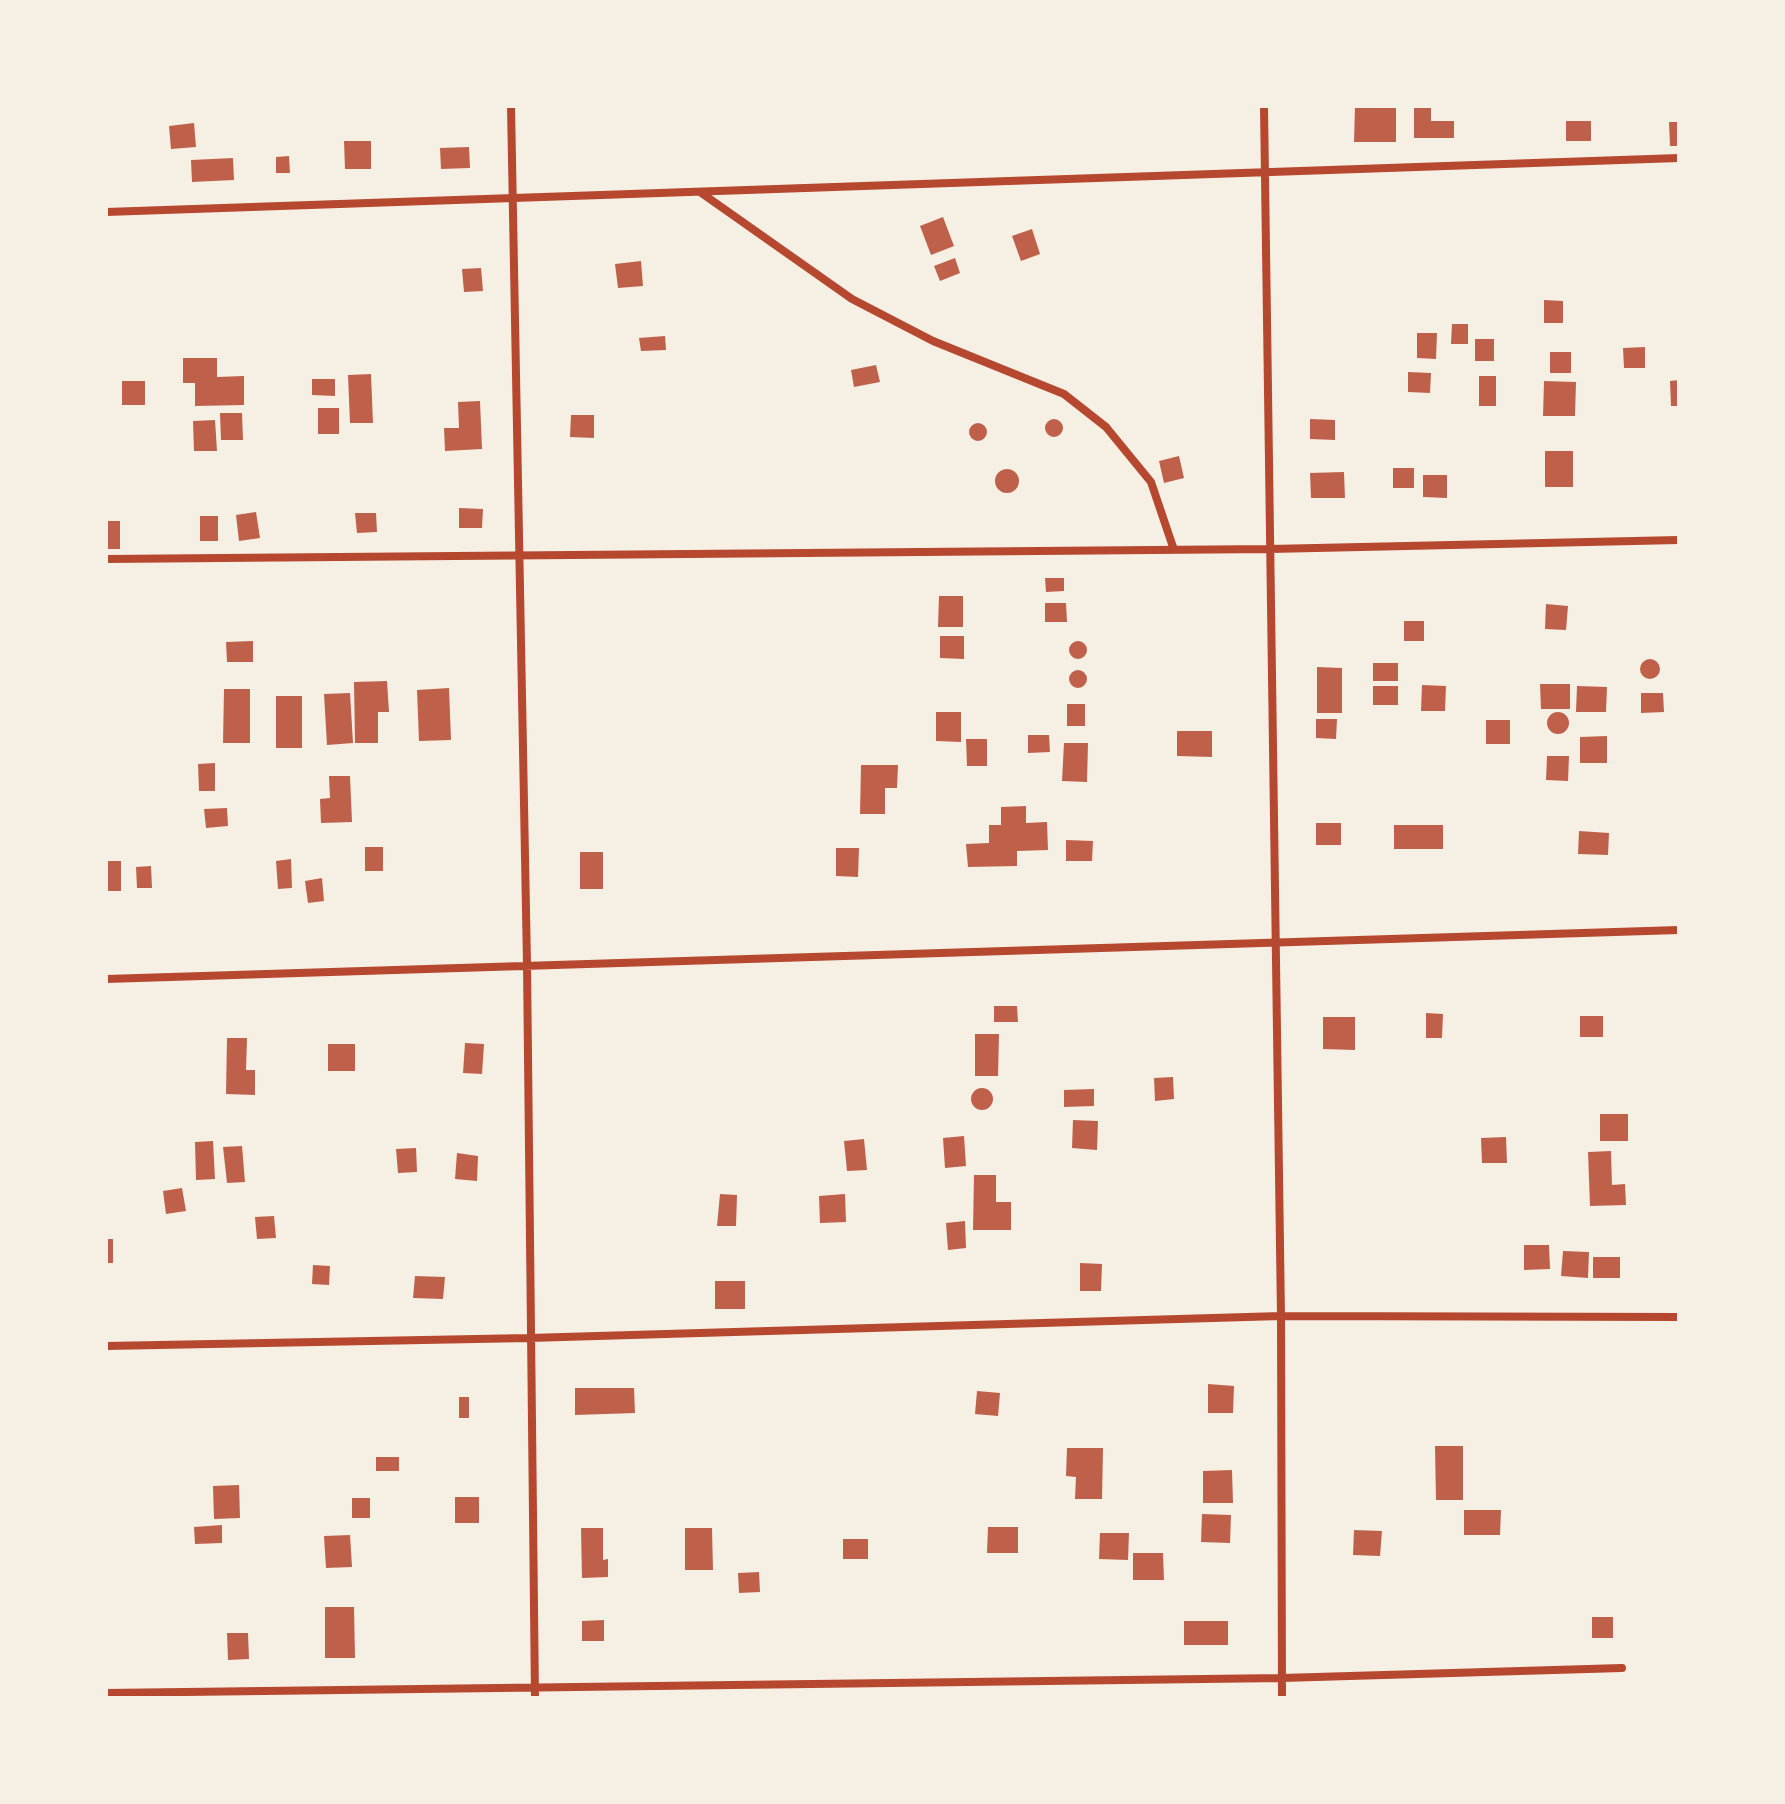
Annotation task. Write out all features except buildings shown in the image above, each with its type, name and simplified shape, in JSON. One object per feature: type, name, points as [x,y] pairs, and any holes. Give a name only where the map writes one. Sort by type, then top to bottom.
[{"type":"street","points":[[511,106],[527,964],[535,1698]]},
{"type":"street","points":[[1264,106],[1281,1316],[1282,1698]]},
{"type":"street","points":[[106,212],[1679,158]]},
{"type":"street","points":[[699,192],[852,299],[933,341],[1064,394],[1106,427],[1151,482],[1174,550]]},
{"type":"street","points":[[106,559],[519,553],[1270,549],[1679,540]]},
{"type":"street","points":[[106,979],[527,964],[1276,945],[1679,930]]},
{"type":"street","points":[[106,1346],[529,1338],[1281,1316],[1679,1317]]},
{"type":"street","points":[[106,1693],[1282,1678],[1622,1668]]}]
